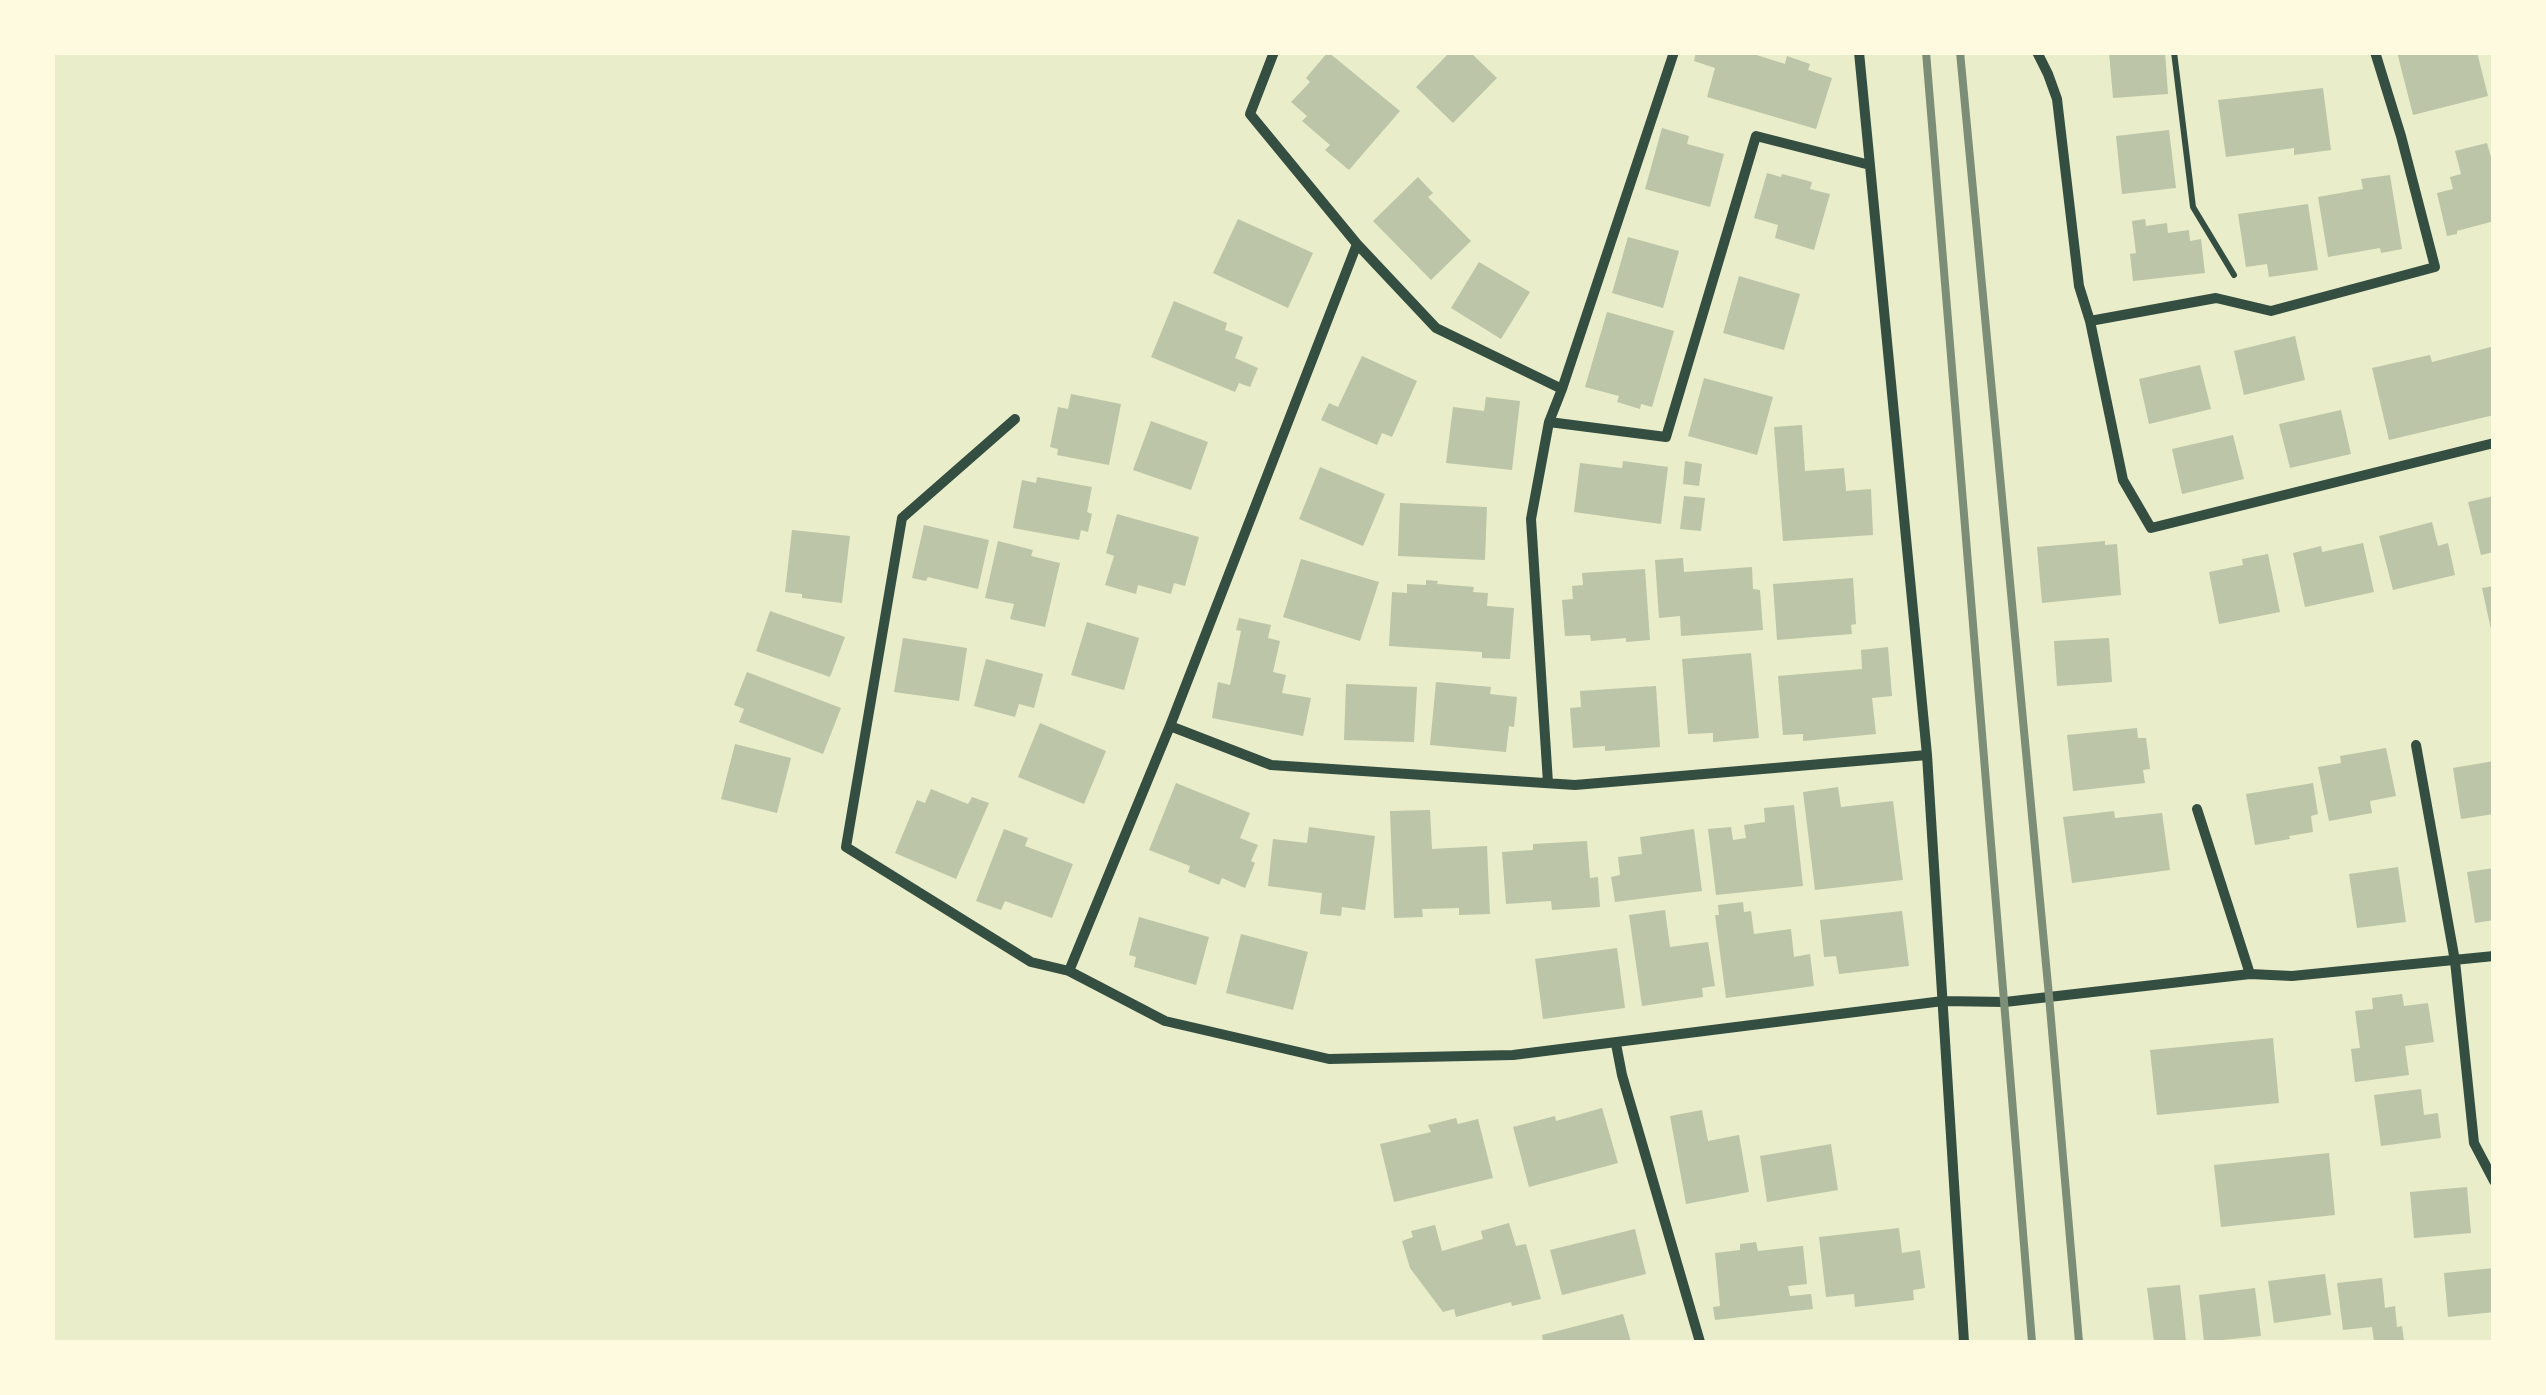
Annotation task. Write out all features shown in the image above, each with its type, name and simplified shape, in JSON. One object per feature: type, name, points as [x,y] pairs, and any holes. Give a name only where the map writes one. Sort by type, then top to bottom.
[{"type":"street","points":[[1274,52],[1250,114],[1357,244],[1436,328],[1562,389]]},
{"type":"street","points":[[1548,784],[1531,519],[1549,422],[1674,52]]},
{"type":"street","points":[[1859,52],[1927,755],[1964,1342]]},
{"type":"street","points":[[2037,52],[2057,99],[2078,286],[2090,321],[2123,480],[2151,528],[2494,443]]},
{"type":"street","points":[[2090,321],[2216,298],[2271,311],[2435,267],[2375,52]]},
{"type":"street","points":[[1549,422],[1666,437],[1756,136],[1870,165]]},
{"type":"street","points":[[1070,971],[1170,726],[1357,244]]},
{"type":"street","points":[[1014,419],[902,518],[846,847],[1031,962],[1070,971],[1165,1021],[1329,1059],[1513,1055],[1943,1001],[2005,1002],[2250,974],[2292,976],[2494,956]]},
{"type":"street","points":[[1170,726],[1271,765],[1574,785],[1927,755]]},
{"type":"street","points":[[2416,745],[2454,961],[2474,1143],[2494,1182]]},
{"type":"street","points":[[2196,809],[2250,974]]},
{"type":"street","points":[[1616,1044],[1700,1342]]},
{"type":"path","points":[[2174,52],[2193,207],[2239,282],[2244,304]]},
{"type":"building","points":[[1328,52],[1400,111],[1349,170],[1325,150],[1330,145],[1302,121],[1307,116],[1291,102],[1310,82],[1306,78]]},
{"type":"building","points":[[1450,52],[1470,52],[1497,78],[1453,123],[1416,87]]},
{"type":"building","points":[[1696,52],[1747,52],[1785,64],[1787,56],[1810,64],[1808,70],[1832,78],[1816,129],[1707,97],[1715,68],[1694,61]]},
{"type":"building","points":[[2109,52],[2165,52],[2168,94],[2113,98]]},
{"type":"building","points":[[2397,52],[2477,52],[2488,96],[2413,115]]},
{"type":"building","points":[[2323,88],[2331,150],[2294,155],[2294,148],[2226,157],[2218,100]]},
{"type":"building","points":[[1662,128],[1689,136],[1687,144],[1724,154],[1710,207],[1645,189]]},
{"type":"building","points":[[2169,130],[2176,188],[2122,194],[2116,136]]},
{"type":"building","points":[[2487,143],[2494,168],[2494,221],[2447,236],[2437,193],[2453,189],[2450,177],[2461,174],[2455,151]]},
{"type":"building","points":[[1767,173],[1812,182],[1810,189],[1830,194],[1814,250],[1775,238],[1778,225],[1754,218]]},
{"type":"building","points":[[2390,175],[2402,249],[2381,253],[2380,248],[2328,257],[2318,197],[2363,189],[2361,179]]},
{"type":"building","points":[[1418,177],[1433,193],[1428,197],[1471,241],[1431,280],[1373,221]]},
{"type":"building","points":[[2308,204],[2318,270],[2269,277],[2267,264],[2246,267],[2238,214]]},
{"type":"building","points":[[1238,219],[1313,253],[1288,308],[1213,273]]},
{"type":"building","points":[[2145,219],[2146,226],[2167,223],[2168,233],[2189,230],[2190,241],[2201,239],[2205,273],[2133,281],[2130,254],[2136,253],[2132,221]]},
{"type":"building","points":[[1628,237],[1679,251],[1663,308],[1612,293]]},
{"type":"building","points":[[1479,262],[1530,292],[1501,339],[1451,308]]},
{"type":"building","points":[[1739,276],[1800,294],[1784,350],[1723,333]]},
{"type":"building","points":[[1174,301],[1227,323],[1225,330],[1243,337],[1235,358],[1258,368],[1250,387],[1239,383],[1235,392],[1151,357]]},
{"type":"building","points":[[1607,312],[1674,331],[1652,407],[1641,404],[1640,409],[1617,402],[1619,396],[1585,387]]},
{"type":"building","points":[[2295,336],[2305,380],[2244,395],[2234,351]]},
{"type":"building","points":[[2491,347],[2494,415],[2389,440],[2372,368],[2430,355],[2432,362]]},
{"type":"building","points":[[1362,356],[1417,381],[1392,437],[1382,433],[1377,445],[1321,420],[1329,403],[1338,407]]},
{"type":"building","points":[[2200,365],[2211,409],[2149,424],[2139,379]]},
{"type":"building","points":[[1704,378],[1773,397],[1757,455],[1688,436]]},
{"type":"building","points":[[1071,394],[1121,404],[1109,465],[1057,455],[1058,449],[1050,447],[1058,407],[1068,409]]},
{"type":"building","points":[[1486,397],[1520,401],[1512,470],[1446,463],[1453,407],[1484,411]]},
{"type":"building","points":[[2341,410],[2351,454],[2290,468],[2279,424]]},
{"type":"building","points":[[1151,421],[1208,442],[1191,490],[1133,470]]},
{"type":"building","points":[[1802,425],[1805,471],[1844,468],[1846,491],[1871,489],[1873,535],[1783,541],[1774,427]]},
{"type":"building","points":[[2233,435],[2244,479],[2182,494],[2172,449]]},
{"type":"building","points":[[1623,461],[1668,467],[1661,524],[1574,512],[1580,463],[1622,468]]},
{"type":"building","points":[[1685,461],[1702,464],[1699,486],[1683,484]]},
{"type":"building","points":[[1320,467],[1385,494],[1363,546],[1299,519]]},
{"type":"building","points":[[1037,477],[1092,487],[1088,532],[1081,530],[1079,540],[1013,528],[1022,480],[1036,483]]},
{"type":"building","points":[[1684,496],[1705,498],[1701,531],[1680,529]]},
{"type":"building","points":[[2494,496],[2494,552],[2481,555],[2468,502]]},
{"type":"building","points":[[1400,503],[1487,507],[1485,560],[1398,556]]},
{"type":"building","points":[[1117,514],[1199,537],[1185,586],[1174,583],[1171,594],[1138,585],[1136,594],[1105,585],[1114,556],[1106,553]]},
{"type":"building","points":[[2432,522],[2438,546],[2448,543],[2455,575],[2393,590],[2379,536]]},
{"type":"building","points":[[924,525],[989,540],[978,589],[928,577],[926,581],[912,578]]},
{"type":"building","points":[[792,530],[850,536],[842,603],[785,592]]},
{"type":"building","points":[[998,541],[1033,550],[1031,556],[1060,563],[1045,627],[1010,619],[1014,604],[985,598]]},
{"type":"building","points":[[2105,541],[2105,545],[2117,544],[2121,595],[2042,603],[2037,547]]},
{"type":"building","points":[[2363,543],[2374,592],[2305,607],[2293,553],[2321,546],[2322,552]]},
{"type":"building","points":[[2268,554],[2280,612],[2219,624],[2209,572],[2243,565],[2242,559]]},
{"type":"building","points":[[1683,558],[1684,572],[1752,567],[1753,589],[1760,590],[1763,630],[1681,636],[1680,616],[1659,618],[1655,560]]},
{"type":"building","points":[[1301,559],[1379,582],[1360,641],[1283,617]]},
{"type":"building","points":[[1645,569],[1650,640],[1591,641],[1590,635],[1565,636],[1562,600],[1573,599],[1572,586],[1583,585],[1582,573]]},
{"type":"building","points":[[1853,578],[1856,624],[1851,625],[1852,634],[1777,640],[1773,584]]},
{"type":"building","points":[[1426,580],[1474,587],[1473,592],[1488,593],[1487,606],[1514,608],[1510,659],[1482,658],[1482,652],[1389,646],[1392,592],[1407,593],[1407,584],[1426,585]]},
{"type":"building","points":[[2494,586],[2494,634],[2492,634],[2482,588]]},
{"type":"building","points":[[770,611],[845,637],[830,677],[756,651]]},
{"type":"building","points":[[1239,618],[1271,625],[1268,638],[1280,641],[1273,672],[1286,675],[1282,693],[1311,698],[1303,736],[1212,718],[1218,682],[1230,685],[1241,631],[1236,630]]},
{"type":"building","points":[[1087,622],[1139,638],[1124,690],[1071,675]]},
{"type":"building","points":[[903,638],[967,648],[959,701],[894,692]]},
{"type":"building","points":[[2109,638],[2112,682],[2057,686],[2054,641]]},
{"type":"building","points":[[1888,647],[1892,696],[1872,698],[1876,734],[1803,741],[1803,734],[1783,735],[1778,676],[1862,669],[1861,650]]},
{"type":"building","points":[[1751,653],[1759,738],[1713,742],[1713,733],[1688,734],[1682,659]]},
{"type":"building","points":[[986,659],[1043,674],[1034,708],[1019,704],[1015,717],[974,706]]},
{"type":"building","points":[[747,672],[841,708],[823,754],[739,722],[744,709],[734,705]]},
{"type":"building","points":[[1436,682],[1491,687],[1490,694],[1517,697],[1506,752],[1430,745]]},
{"type":"building","points":[[1346,684],[1417,687],[1414,742],[1344,740]]},
{"type":"building","points":[[1656,686],[1660,747],[1605,751],[1605,746],[1573,748],[1570,708],[1581,707],[1580,691]]},
{"type":"building","points":[[1040,723],[1106,751],[1084,804],[1018,777]]},
{"type":"building","points":[[2137,728],[2138,738],[2146,738],[2150,769],[2143,770],[2145,783],[2073,791],[2067,735]]},
{"type":"building","points":[[735,744],[791,758],[777,813],[721,799]]},
{"type":"building","points":[[2386,748],[2396,796],[2370,801],[2372,813],[2329,821],[2318,767],[2341,763],[2340,756]]},
{"type":"building","points":[[2494,761],[2494,814],[2461,819],[2453,768]]},
{"type":"building","points":[[1176,783],[1250,813],[1240,838],[1258,845],[1245,888],[1222,878],[1219,885],[1188,872],[1190,866],[1149,850]]},
{"type":"building","points":[[2313,783],[2318,814],[2311,816],[2313,832],[2255,845],[2246,794]]},
{"type":"building","points":[[1838,787],[1841,807],[1893,801],[1903,880],[1815,890],[1803,792]]},
{"type":"building","points":[[931,789],[968,804],[972,797],[989,803],[956,879],[895,853],[917,800],[925,803]]},
{"type":"building","points":[[1794,805],[1803,886],[1716,895],[1708,829],[1731,827],[1733,840],[1746,838],[1744,825],[1765,822],[1764,808]]},
{"type":"building","points":[[1430,810],[1432,849],[1487,846],[1490,914],[1459,915],[1459,908],[1422,909],[1423,917],[1394,918],[1390,811]]},
{"type":"building","points":[[2114,811],[2115,818],[2162,813],[2170,870],[2072,883],[2063,817]]},
{"type":"building","points":[[1309,827],[1375,836],[1365,910],[1342,907],[1341,916],[1320,914],[1322,893],[1268,886],[1273,839],[1307,843]]},
{"type":"building","points":[[1004,829],[1028,838],[1025,846],[1073,864],[1052,918],[1005,901],[1001,910],[976,901]]},
{"type":"building","points":[[1694,829],[1702,891],[1615,902],[1611,877],[1620,875],[1618,857],[1642,854],[1640,837]]},
{"type":"building","points":[[1587,841],[1590,878],[1598,877],[1600,907],[1552,910],[1551,901],[1506,904],[1502,852],[1533,850],[1533,844]]},
{"type":"building","points":[[2398,867],[2406,922],[2357,928],[2349,874]]},
{"type":"building","points":[[2494,868],[2494,920],[2475,923],[2467,872]]},
{"type":"building","points":[[1743,902],[1744,912],[1751,911],[1754,934],[1791,929],[1794,957],[1810,954],[1814,986],[1726,998],[1715,915],[1719,915],[1718,905]]},
{"type":"building","points":[[1665,910],[1670,947],[1708,942],[1715,986],[1702,988],[1703,997],[1642,1006],[1629,915]]},
{"type":"building","points":[[1902,911],[1909,966],[1839,974],[1836,956],[1824,957],[1820,920]]},
{"type":"building","points":[[1139,917],[1209,937],[1196,985],[1134,967],[1136,957],[1129,955]]},
{"type":"building","points":[[1241,934],[1308,952],[1293,1010],[1226,993]]},
{"type":"building","points":[[1617,948],[1625,1008],[1543,1019],[1535,959]]},
{"type":"building","points":[[2402,994],[2404,1006],[2428,1003],[2434,1042],[2405,1046],[2409,1075],[2355,1082],[2351,1049],[2360,1048],[2355,1011],[2373,1009],[2372,998]]},
{"type":"building","points":[[2273,1038],[2279,1103],[2157,1115],[2150,1050]]},
{"type":"building","points":[[2421,1089],[2424,1115],[2438,1113],[2441,1138],[2381,1146],[2374,1095]]},
{"type":"building","points":[[1602,1108],[1618,1163],[1529,1187],[1513,1127],[1555,1116],[1556,1121]]},
{"type":"building","points":[[1702,1110],[1708,1141],[1739,1135],[1749,1192],[1686,1204],[1670,1116]]},
{"type":"building","points":[[1456,1118],[1458,1124],[1478,1119],[1493,1178],[1394,1202],[1380,1144],[1431,1132],[1428,1125]]},
{"type":"building","points":[[1831,1144],[1838,1190],[1767,1202],[1760,1156]]},
{"type":"building","points":[[2329,1153],[2335,1215],[2221,1227],[2214,1165]]},
{"type":"building","points":[[2467,1187],[2471,1233],[2414,1238],[2410,1192]]},
{"type":"building","points":[[1509,1223],[1516,1246],[1526,1244],[1541,1299],[1512,1306],[1511,1302],[1456,1317],[1454,1309],[1443,1312],[1410,1268],[1402,1241],[1413,1237],[1411,1231],[1435,1225],[1442,1251],[1483,1239],[1481,1231]]},
{"type":"building","points":[[1899,1228],[1902,1253],[1920,1250],[1925,1288],[1913,1290],[1914,1300],[1855,1307],[1854,1294],[1826,1297],[1819,1237]]},
{"type":"building","points":[[1635,1229],[1646,1274],[1562,1295],[1550,1250]]},
{"type":"building","points":[[1756,1242],[1758,1251],[1803,1246],[1807,1284],[1788,1286],[1790,1296],[1811,1294],[1813,1309],[1715,1320],[1713,1307],[1720,1306],[1715,1253],[1740,1250],[1740,1244]]},
{"type":"building","points":[[2494,1268],[2494,1312],[2448,1317],[2444,1273]]},
{"type":"building","points":[[2325,1274],[2331,1315],[2274,1323],[2268,1281]]},
{"type":"building","points":[[2382,1278],[2385,1308],[2395,1306],[2397,1327],[2402,1326],[2404,1340],[2374,1342],[2372,1327],[2343,1330],[2337,1283]]},
{"type":"building","points":[[2180,1285],[2186,1341],[2154,1342],[2147,1288]]},
{"type":"building","points":[[2255,1288],[2261,1336],[2204,1342],[2199,1295]]},
{"type":"building","points":[[1623,1314],[1631,1342],[1543,1342],[1542,1335]]},
{"type":"railway","points":[[1926,52],[2032,1342]]},
{"type":"railway","points":[[1960,52],[2079,1342]]}]
